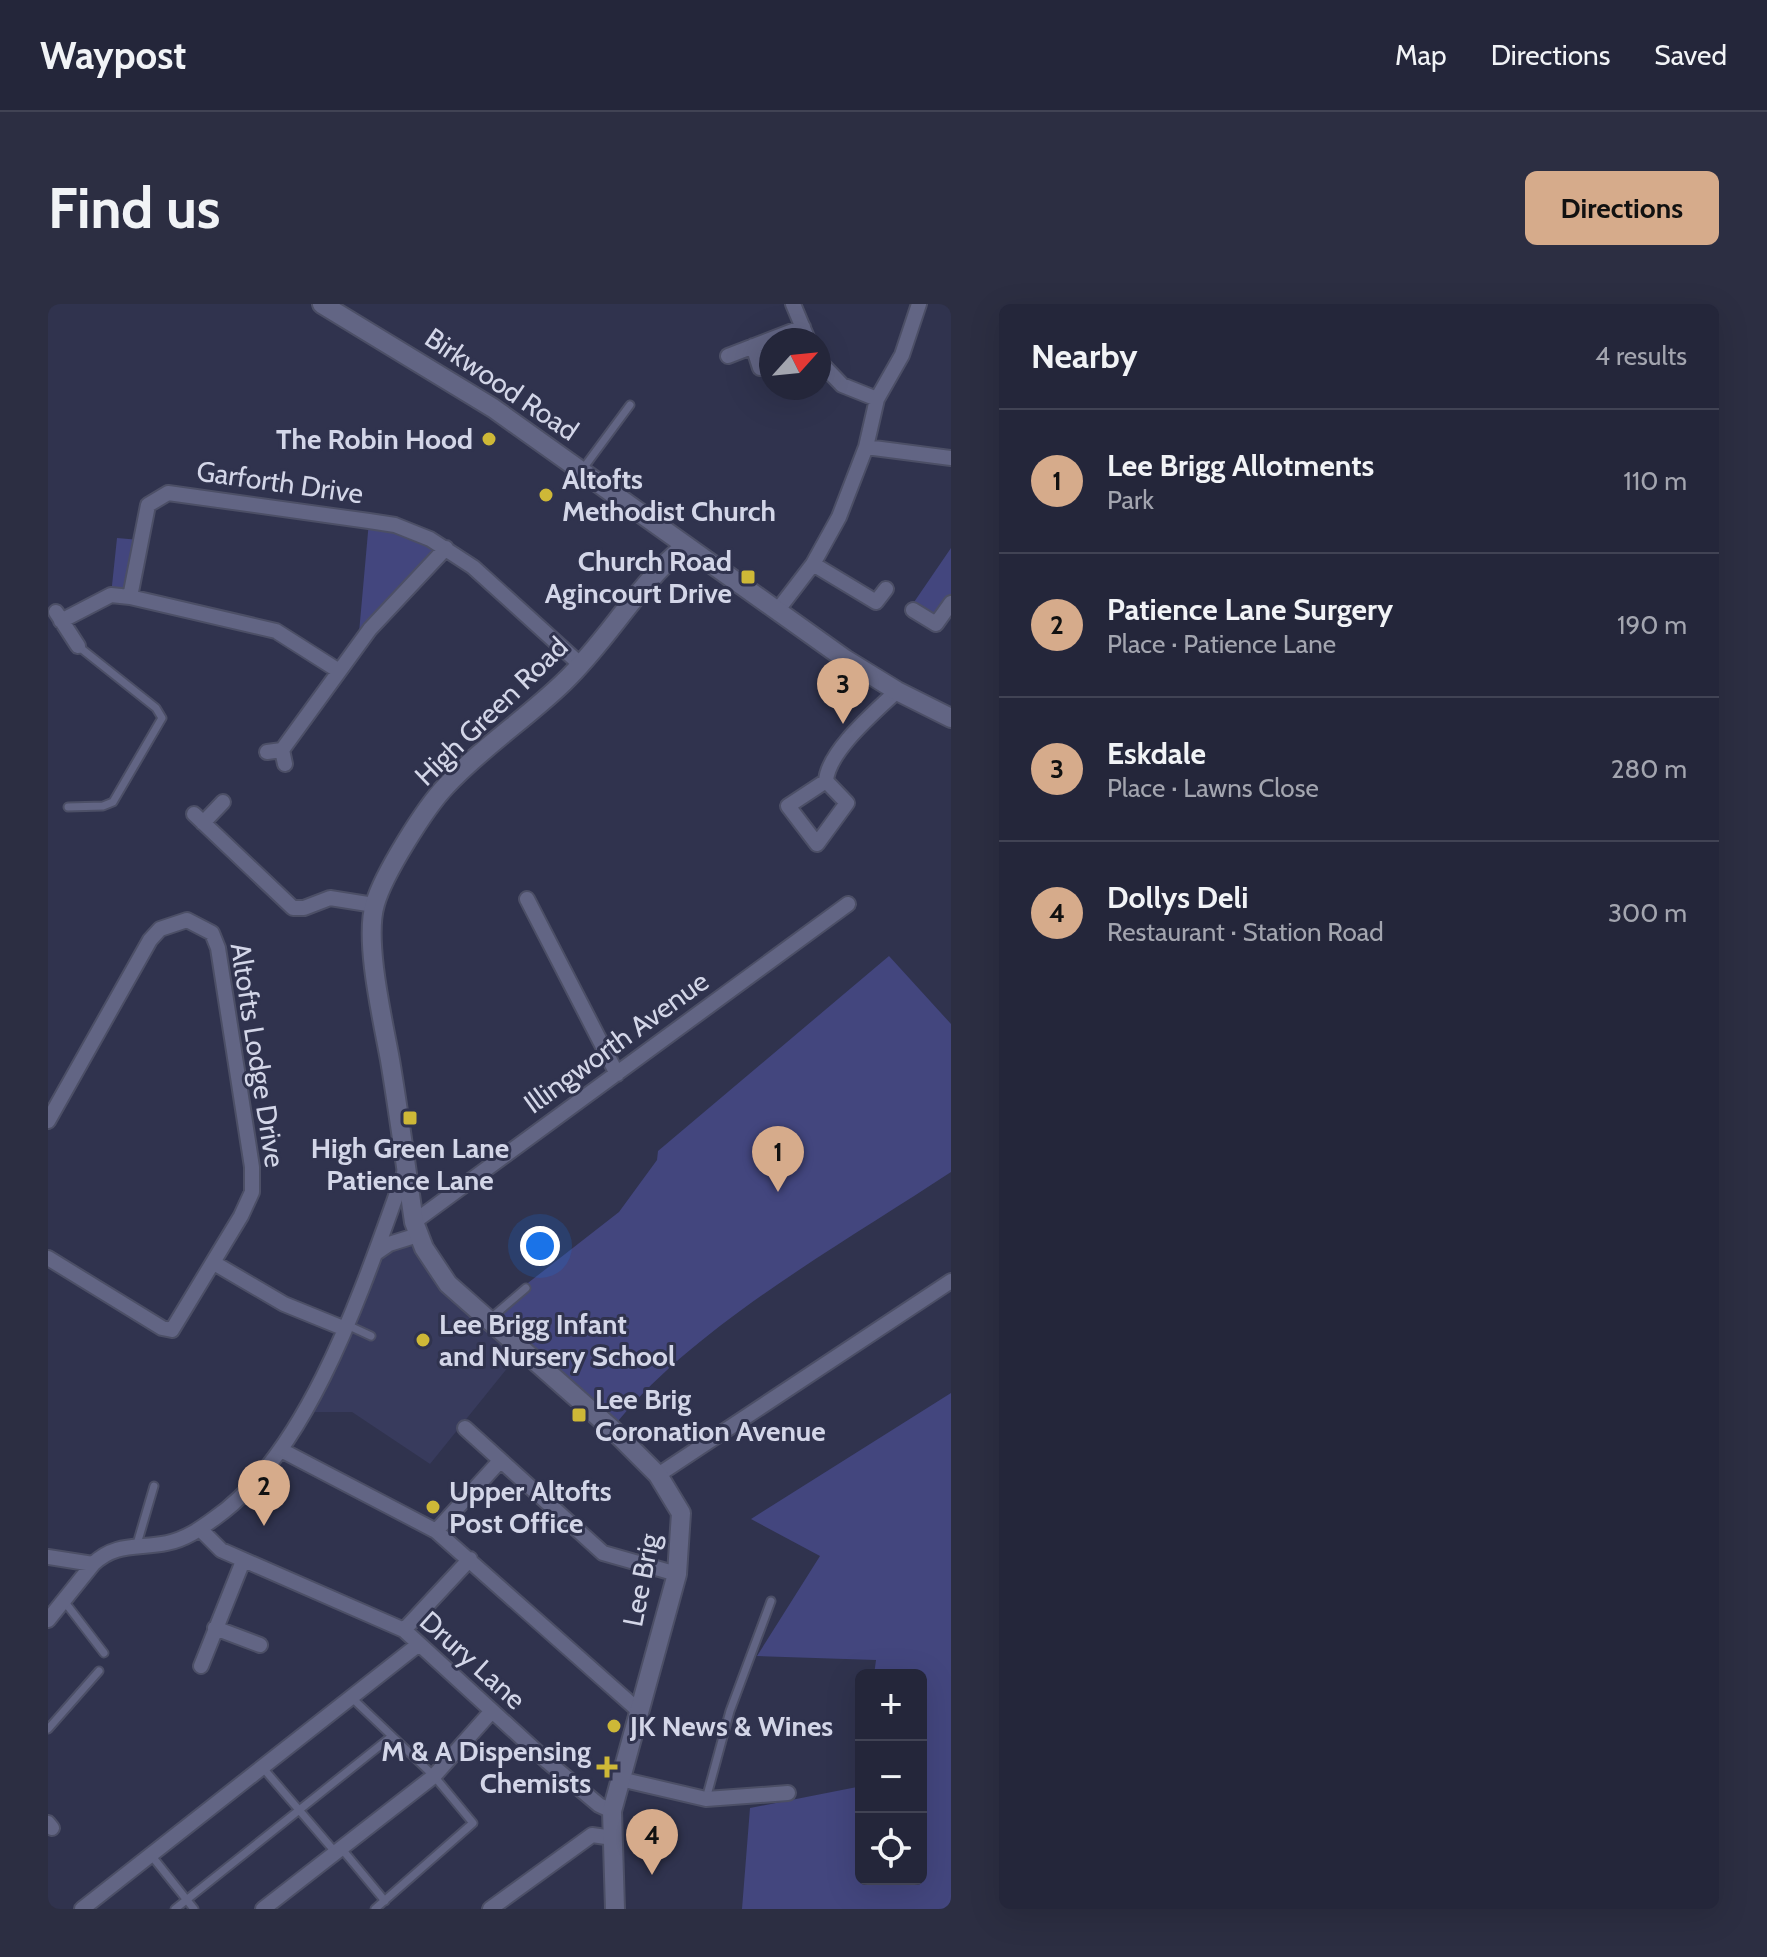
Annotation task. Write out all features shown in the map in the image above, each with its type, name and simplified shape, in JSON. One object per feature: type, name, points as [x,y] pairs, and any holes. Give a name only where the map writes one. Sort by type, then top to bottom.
[{"type":"street","name":"Birkwood Road","points":[[322,304],[429,366],[684,547],[897,691],[951,718]]},
{"type":"street","points":[[793,304],[803,328]]},
{"type":"street","points":[[777,611],[813,564],[839,517],[866,447],[877,399],[902,355],[919,304]]},
{"type":"street","points":[[728,356],[759,345]]},
{"type":"street","points":[[753,346],[759,365]]},
{"type":"street","points":[[831,374],[842,385],[877,399]]},
{"type":"street","points":[[866,447],[951,458]]},
{"type":"street","name":"Garforth Drive","points":[[130,597],[148,505],[168,493],[395,525],[446,548],[473,567],[581,665]]},
{"type":"street","name":"High Green Road","points":[[416,1228],[373,947],[374,905],[411,835],[444,788],[581,665],[619,620],[640,587],[684,547]]},
{"type":"street","points":[[278,755],[370,629],[446,548]]},
{"type":"street","points":[[813,564],[876,602],[886,589]]},
{"type":"street","points":[[78,646],[58,616],[111,595],[276,631],[339,671]]},
{"type":"street","points":[[913,610],[936,624],[951,603]]},
{"type":"street","points":[[826,781],[827,773],[841,750],[897,691]]},
{"type":"street","points":[[223,802],[199,819],[293,908],[330,898],[374,905]]},
{"type":"street","name":"Illingworth Avenue","points":[[375,1253],[416,1228],[617,1074],[848,904]]},
{"type":"street","points":[[527,909],[617,1074]]},
{"type":"street","name":"Altofts Lodge Drive","points":[[48,1121],[150,940],[160,929],[187,920],[212,933],[218,948],[252,1167],[252,1192],[214,1263],[172,1330],[162,1328],[48,1258]]},
{"type":"street","points":[[48,1620],[93,1564],[113,1549],[166,1543],[200,1529],[247,1495],[283,1451],[344,1326],[406,1168]]},
{"type":"street","name":"Lee Brig","points":[[416,1228],[448,1284],[612,1429],[658,1475],[681,1513],[677,1574],[612,1811],[615,1909]]},
{"type":"street","points":[[214,1263],[284,1304],[344,1326]]},
{"type":"street","points":[[658,1475],[951,1281]]},
{"type":"street","points":[[465,1428],[603,1553],[677,1574]]},
{"type":"street","points":[[283,1451],[436,1531],[639,1711]]},
{"type":"street","points":[[436,1531],[500,1461]]},
{"type":"street","name":"Drury Lane","points":[[200,1529],[221,1550],[243,1561],[404,1630],[491,1712],[599,1805],[612,1811]]},
{"type":"street","points":[[48,1557],[93,1564]]},
{"type":"street","points":[[404,1630],[470,1559]]},
{"type":"street","points":[[201,1666],[243,1561]]},
{"type":"street","points":[[215,1628],[260,1645]]},
{"type":"street","points":[[82,1909],[419,1644]]},
{"type":"street","points":[[263,1909],[434,1776],[491,1712]]},
{"type":"street","points":[[620,1779],[706,1799],[788,1793]]},
{"type":"street","points":[[490,1909],[592,1835],[613,1838]]},
{"type":"lane","points":[[580,472],[630,405]]},
{"type":"lane","points":[[68,807],[103,806],[113,802],[162,718],[156,708],[78,646]]},
{"type":"lane","points":[[488,1322],[526,1288]]},
{"type":"lane","points":[[344,1326],[371,1336]]},
{"type":"lane","points":[[137,1544],[154,1486]]},
{"type":"lane","points":[[63,1601],[104,1653]]},
{"type":"lane","points":[[706,1799],[730,1711],[771,1601]]},
{"type":"lane","points":[[48,1729],[99,1671]]},
{"type":"lane","points":[[352,1698],[434,1776],[473,1823],[375,1909]]},
{"type":"lane","points":[[175,1909],[392,1736]]},
{"type":"lane","points":[[263,1768],[385,1901]]},
{"type":"lane","points":[[151,1855],[194,1909]]},
{"type":"shaded area","points":[[369,521],[446,548],[358,644]]},
{"type":"shaded area","points":[[117,538],[140,540],[130,597],[111,595]]},
{"type":"shaded area","points":[[951,548],[951,603],[936,624],[910,608]]},
{"type":"shaded area","points":[[889,956],[951,1024],[951,1172],[817,1258],[725,1322],[683,1356],[612,1429],[483,1318],[619,1212],[657,1160],[658,1151]]},
{"type":"shaded area","name":"Lee Brigg Infant and Nursery School","points":[[418,1235],[424,1248],[521,1351],[430,1464],[352,1412],[304,1412],[375,1253]]},
{"type":"shaded area","points":[[951,1393],[951,1909],[742,1909],[750,1808],[855,1787],[855,1885],[927,1885],[927,1669],[875,1669],[876,1660],[757,1656],[820,1556],[751,1519]]},
{"type":"place","name":"The Robin Hood","points":[[489,439]]},
{"type":"place","name":"Altofts Methodist Church","points":[[546,495]]},
{"type":"place","name":"Church Road Agincourt Drive","points":[[748,577]]},
{"type":"place","name":"Eskdale","points":[[843,724]]},
{"type":"place","name":"High Green Lane Patience Lane","points":[[410,1118]]},
{"type":"place","name":"Lee Brigg Allotments","points":[[778,1192]]},
{"type":"place","name":"Lee Brigg Infant and Nursery School","points":[[423,1340]]},
{"type":"place","name":"Lee Brig Coronation Avenue","points":[[579,1415]]},
{"type":"place","name":"Upper Altofts Post Office","points":[[433,1507]]},
{"type":"place","name":"Patience Lane Surgery","points":[[264,1526]]},
{"type":"place","name":"JK News & Wines","points":[[614,1726]]},
{"type":"place","name":"M & A Dispensing Chemists","points":[[607,1767]]},
{"type":"place","name":"Dollys Deli","points":[[652,1875]]}]
